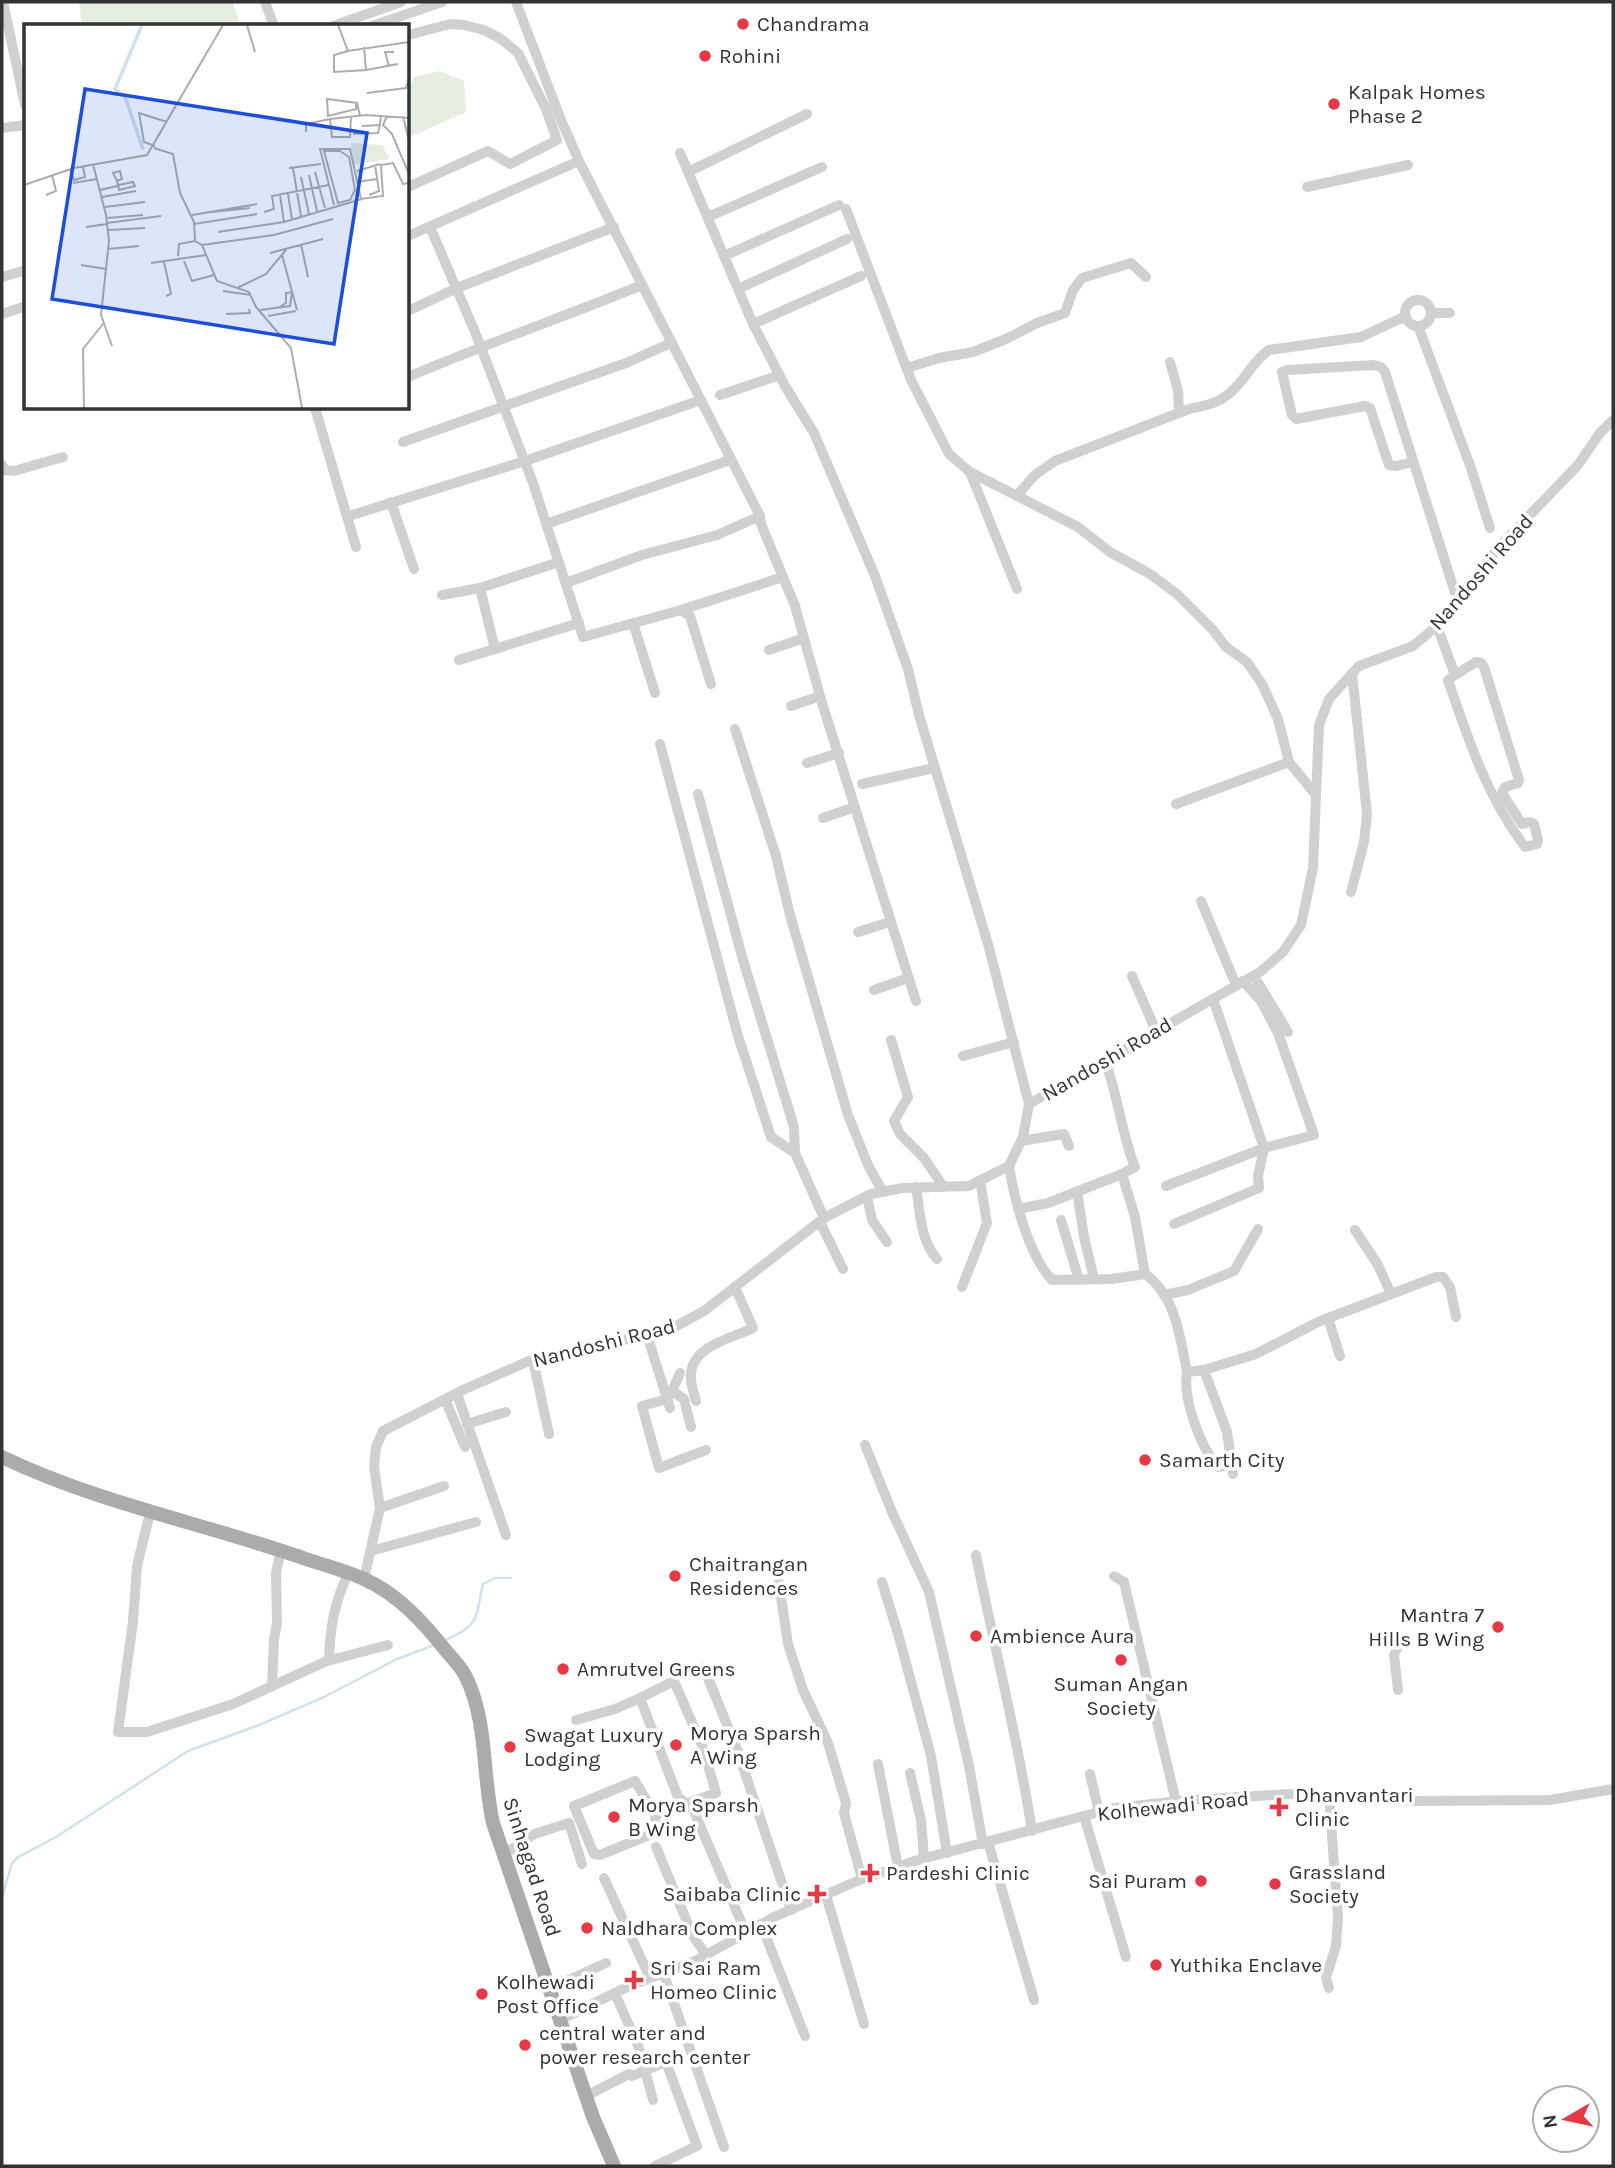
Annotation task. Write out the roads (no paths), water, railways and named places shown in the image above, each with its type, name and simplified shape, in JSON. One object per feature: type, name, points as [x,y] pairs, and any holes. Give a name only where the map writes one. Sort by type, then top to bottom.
[{"type":"main road","name":"Sinhagad Road","points":[[2,1457],[38,1475]]},
{"type":"main road","name":"Sinhagad Road","points":[[2,1468],[38,1475],[150,1513],[281,1550],[364,1578],[401,1602],[425,1624],[465,1674],[478,1708],[486,1794],[503,1855],[586,2096],[614,2166]]},
{"type":"street","points":[[3,2],[24,100]]},
{"type":"street","points":[[265,2],[273,24]]},
{"type":"street","points":[[336,24],[374,6],[401,2]]},
{"type":"street","points":[[379,24],[442,2]]},
{"type":"street","points":[[516,2],[579,161],[760,516],[795,607],[820,696],[916,1001]]},
{"type":"street","points":[[374,6],[376,24]]},
{"type":"street","points":[[410,34],[450,24],[484,30],[501,39],[518,53],[546,109],[557,140],[510,164],[488,151],[410,186]]},
{"type":"street","points":[[688,172],[807,114]]},
{"type":"street","points":[[2,128],[24,125]]},
{"type":"street","points":[[680,153],[753,324],[814,433],[875,576],[908,669],[934,768],[988,944],[1029,1104]]},
{"type":"street","points":[[410,235],[579,161]]},
{"type":"street","points":[[1307,187],[1408,165]]},
{"type":"street","points":[[708,218],[822,167]]},
{"type":"street","points":[[724,256],[842,207],[906,368],[949,454],[970,472],[1078,527],[1110,552],[1150,573],[1177,594],[1213,630],[1226,648],[1247,662],[1262,684],[1278,719],[1289,762],[1316,795]]},
{"type":"street","points":[[430,227],[481,346],[525,461],[583,637],[681,610],[783,577]]},
{"type":"street","points":[[410,310],[457,288],[614,227]]},
{"type":"street","points":[[738,289],[847,239]]},
{"type":"street","points":[[906,368],[973,352],[1065,313],[1073,290],[1082,278],[1131,264],[1146,277]]},
{"type":"street","points":[[2,277],[24,271]]},
{"type":"street","points":[[753,324],[861,276]]},
{"type":"street","points":[[410,376],[642,285]]},
{"type":"street","points":[[1418,300],[1425,302],[1431,313],[1426,324],[1418,326],[1410,323],[1406,316],[1410,304],[1418,300]]},
{"type":"street","points":[[2,314],[24,307]]},
{"type":"street","points":[[1431,313],[1450,313]]},
{"type":"street","points":[[1017,495],[1035,474],[1055,461],[1179,412],[1226,397],[1269,350],[1352,339],[1406,316]]},
{"type":"street","points":[[1418,326],[1471,468],[1490,528]]},
{"type":"street","points":[[403,443],[626,363],[671,343]]},
{"type":"street","points":[[1170,362],[1178,390],[1179,412]]},
{"type":"street","points":[[1413,462],[1389,465],[1370,408],[1365,406],[1296,419],[1292,415],[1281,378],[1282,372],[1362,366],[1381,367],[1385,372],[1457,599]]},
{"type":"street","points":[[720,395],[780,375]]},
{"type":"street","points":[[348,516],[525,461],[701,400]]},
{"type":"street","points":[[316,410],[356,547]]},
{"type":"street","name":"Nandoshi Road","points":[[364,1578],[380,1508],[374,1467],[376,1447],[383,1431],[445,1399],[533,1360],[669,1330],[704,1311],[822,1220],[867,1196],[916,1187],[969,1185],[1009,1166],[1021,1141],[1029,1104],[1254,976],[1283,951],[1301,925],[1314,868],[1319,725],[1329,699],[1359,666],[1413,646],[1437,626],[1497,549],[1578,465],[1600,433],[1613,420]]},
{"type":"street","points":[[2,465],[5,470],[14,471],[63,457]]},
{"type":"street","points":[[546,524],[730,460]]},
{"type":"street","points":[[970,472],[1017,589]]},
{"type":"street","points":[[391,502],[414,569]]},
{"type":"street","points":[[566,583],[642,555],[718,535],[760,516]]},
{"type":"street","points":[[442,595],[480,588],[559,562]]},
{"type":"street","points":[[480,588],[495,649]]},
{"type":"street","points":[[681,610],[690,616],[711,684]]},
{"type":"street","points":[[459,660],[579,623]]},
{"type":"street","points":[[633,623],[655,693]]},
{"type":"street","points":[[1437,626],[1455,675]]},
{"type":"street","points":[[769,650],[804,639]]},
{"type":"street","points":[[1476,662],[1484,667],[1519,780],[1518,783],[1504,787],[1502,793],[1522,824],[1534,824],[1537,844],[1525,847],[1507,825],[1494,801],[1448,680],[1455,675],[1476,662]]},
{"type":"street","points":[[1351,892],[1364,842],[1367,814],[1352,674]]},
{"type":"street","points":[[791,706],[820,696]]},
{"type":"street","points":[[735,729],[776,856],[790,915],[848,1115],[867,1165],[883,1192]]},
{"type":"street","points":[[660,744],[738,1036],[771,1137],[795,1153]]},
{"type":"street","points":[[807,762],[839,753]]},
{"type":"street","points":[[1176,804],[1289,762]]},
{"type":"street","points":[[862,784],[934,768]]},
{"type":"street","points":[[698,794],[743,960],[794,1128],[795,1153],[843,1269]]},
{"type":"street","points":[[823,818],[855,807]]},
{"type":"street","points":[[1166,1186],[1264,1148],[1314,1135],[1278,1033],[1261,1002],[1240,983],[1201,901]]},
{"type":"street","points":[[858,932],[890,922]]},
{"type":"street","points":[[1132,976],[1156,1031]]},
{"type":"street","points":[[1254,976],[1288,1032]]},
{"type":"street","points":[[874,990],[908,978]]},
{"type":"street","points":[[1174,1224],[1259,1188],[1258,1176],[1264,1148],[1213,999]]},
{"type":"street","points":[[891,1040],[908,1097],[894,1121],[900,1134],[924,1158],[943,1186]]},
{"type":"street","points":[[963,1056],[1014,1042]]},
{"type":"street","points":[[1018,1209],[1048,1203],[1135,1167],[1126,1145],[1113,1082],[1105,1060]]},
{"type":"street","points":[[1021,1141],[1064,1133],[1069,1146]]},
{"type":"street","points":[[1009,1166],[1018,1209],[1042,1269],[1052,1280],[1145,1274],[1157,1283],[1177,1322],[1187,1368],[1190,1408],[1208,1455],[1218,1467],[1233,1469],[1227,1432],[1203,1370]]},
{"type":"street","points":[[1122,1174],[1135,1217],[1145,1274]]},
{"type":"street","points":[[962,1287],[987,1223],[980,1180]]},
{"type":"street","points":[[916,1187],[922,1227],[930,1251],[937,1259]]},
{"type":"street","points":[[1077,1191],[1094,1279]]},
{"type":"street","points":[[867,1196],[872,1220],[887,1242]]},
{"type":"street","points":[[1061,1220],[1079,1280]]},
{"type":"street","points":[[1164,1295],[1188,1290],[1234,1271],[1258,1229]]},
{"type":"street","points":[[1355,1230],[1378,1265],[1391,1294]]},
{"type":"street","points":[[1187,1368],[1203,1370],[1255,1354],[1328,1318],[1436,1277],[1443,1277],[1450,1287],[1456,1317]]},
{"type":"street","points":[[678,1402],[698,1356],[706,1348],[753,1328],[735,1287]]},
{"type":"street","points":[[1328,1318],[1340,1356]]},
{"type":"street","points":[[647,1335],[691,1427]]},
{"type":"street","points":[[533,1360],[549,1434]]},
{"type":"street","points":[[678,1402],[680,1373]]},
{"type":"street","points":[[457,1394],[506,1535]]},
{"type":"street","points":[[445,1399],[464,1447]]},
{"type":"street","points":[[678,1402],[642,1406],[659,1468],[706,1450]]},
{"type":"street","points":[[467,1424],[506,1412]]},
{"type":"street","points":[[865,1445],[929,1592],[986,1843],[1034,2000]]},
{"type":"street","points":[[380,1508],[444,1486]]},
{"type":"street","points":[[150,1513],[137,1566],[118,1732],[147,1732],[233,1704],[327,1661],[388,1645]]},
{"type":"street","points":[[371,1551],[476,1522]]},
{"type":"street","points":[[272,1686],[277,1623],[275,1585],[281,1550]]},
{"type":"street","points":[[976,1555],[994,1650],[1022,1767],[1032,1831]]},
{"type":"street","points":[[327,1661],[331,1622],[338,1594],[348,1574]]},
{"type":"street","points":[[1114,1576],[1124,1582],[1176,1802]]},
{"type":"street","points":[[882,1582],[930,1756],[947,1853]]},
{"type":"street","points":[[779,1583],[788,1644],[803,1690],[828,1743],[846,1803],[844,1813],[862,1879]]},
{"type":"street","points":[[1398,1690],[1394,1655],[1400,1642]]},
{"type":"street","points":[[704,1668],[738,1752],[791,1910]]},
{"type":"street","points":[[576,1720],[615,1709],[674,1681],[704,1748],[716,1793],[655,1815]]},
{"type":"street","points":[[640,1698],[678,1797],[692,1809],[746,1933]]},
{"type":"street","points":[[878,1764],[898,1867]]},
{"type":"street","points":[[910,1773],[921,1820],[924,1858]]},
{"type":"street","points":[[1090,1774],[1099,1812]]},
{"type":"street","points":[[635,1781],[655,1815],[655,1828],[649,1835],[600,1855],[594,1854],[574,1806],[635,1781]]},
{"type":"street","name":"Kolhewadi Road","points":[[560,2021],[629,1986],[706,1955],[761,1924],[862,1879],[924,1858],[1114,1808],[1290,1794],[1415,1801],[1550,1800],[1613,1789]]},
{"type":"street","points":[[1329,1795],[1338,1918],[1336,1947],[1326,1979],[1329,1988]]},
{"type":"street","points":[[1084,1816],[1126,1957]]},
{"type":"street","points":[[503,1855],[534,1834],[569,1823],[582,1864]]},
{"type":"street","points":[[656,1847],[693,1936],[706,1955]]},
{"type":"street","points":[[604,1878],[650,1978]]},
{"type":"street","points":[[827,1895],[864,2024]]},
{"type":"street","points":[[761,1924],[805,2036]]},
{"type":"street","points":[[549,1989],[606,1963]]},
{"type":"street","points":[[663,1972],[724,2147]]},
{"type":"street","points":[[615,1994],[638,2045],[653,2100]]},
{"type":"street","points":[[586,2096],[629,2074],[632,2076],[645,2072],[666,2062],[697,2146],[655,2166]]},
{"type":"waterway","points":[[443,1641],[464,1630],[474,1620],[483,1584],[495,1578],[511,1578]]},
{"type":"waterway","points":[[2,1897],[12,1863],[18,1857],[56,1837],[188,1751],[324,1697],[397,1659],[434,1645]]},
{"type":"place","name":"Chandrama","points":[[743,24]]},
{"type":"place","name":"Rohini","points":[[705,56]]},
{"type":"place","name":"Kalpak Homes Phase 2","points":[[1334,104]]},
{"type":"place","name":"Samarth City","points":[[1145,1460]]},
{"type":"place","name":"Chaitrangan Residences","points":[[675,1576]]},
{"type":"place","name":"Mantra 7 Hills B Wing","points":[[1498,1627]]},
{"type":"place","name":"Ambience Aura","points":[[976,1636]]},
{"type":"place","name":"Suman Angan Society","points":[[1121,1660]]},
{"type":"place","name":"Amrutvel Greens","points":[[563,1669]]},
{"type":"place","name":"Morya Sparsh A Wing","points":[[676,1745]]},
{"type":"place","name":"Swagat Luxury Lodging","points":[[510,1747]]},
{"type":"place","name":"Dhanvantari Clinic","points":[[1279,1807]]},
{"type":"place","name":"Morya Sparsh B Wing","points":[[614,1817]]},
{"type":"place","name":"Pardeshi Clinic","points":[[870,1873]]},
{"type":"place","name":"Sai Puram","points":[[1201,1881]]},
{"type":"place","name":"Grassland Society","points":[[1275,1884]]},
{"type":"place","name":"Saibaba Clinic","points":[[817,1894]]},
{"type":"place","name":"Naldhara Complex","points":[[587,1928]]},
{"type":"place","name":"Yuthika Enclave","points":[[1156,1965]]},
{"type":"place","name":"Sri Sai Ram Homeo Clinic","points":[[634,1980]]},
{"type":"place","name":"Kolhewadi Post Office","points":[[482,1994]]},
{"type":"place","name":"central water and power research center","points":[[525,2045]]}]
